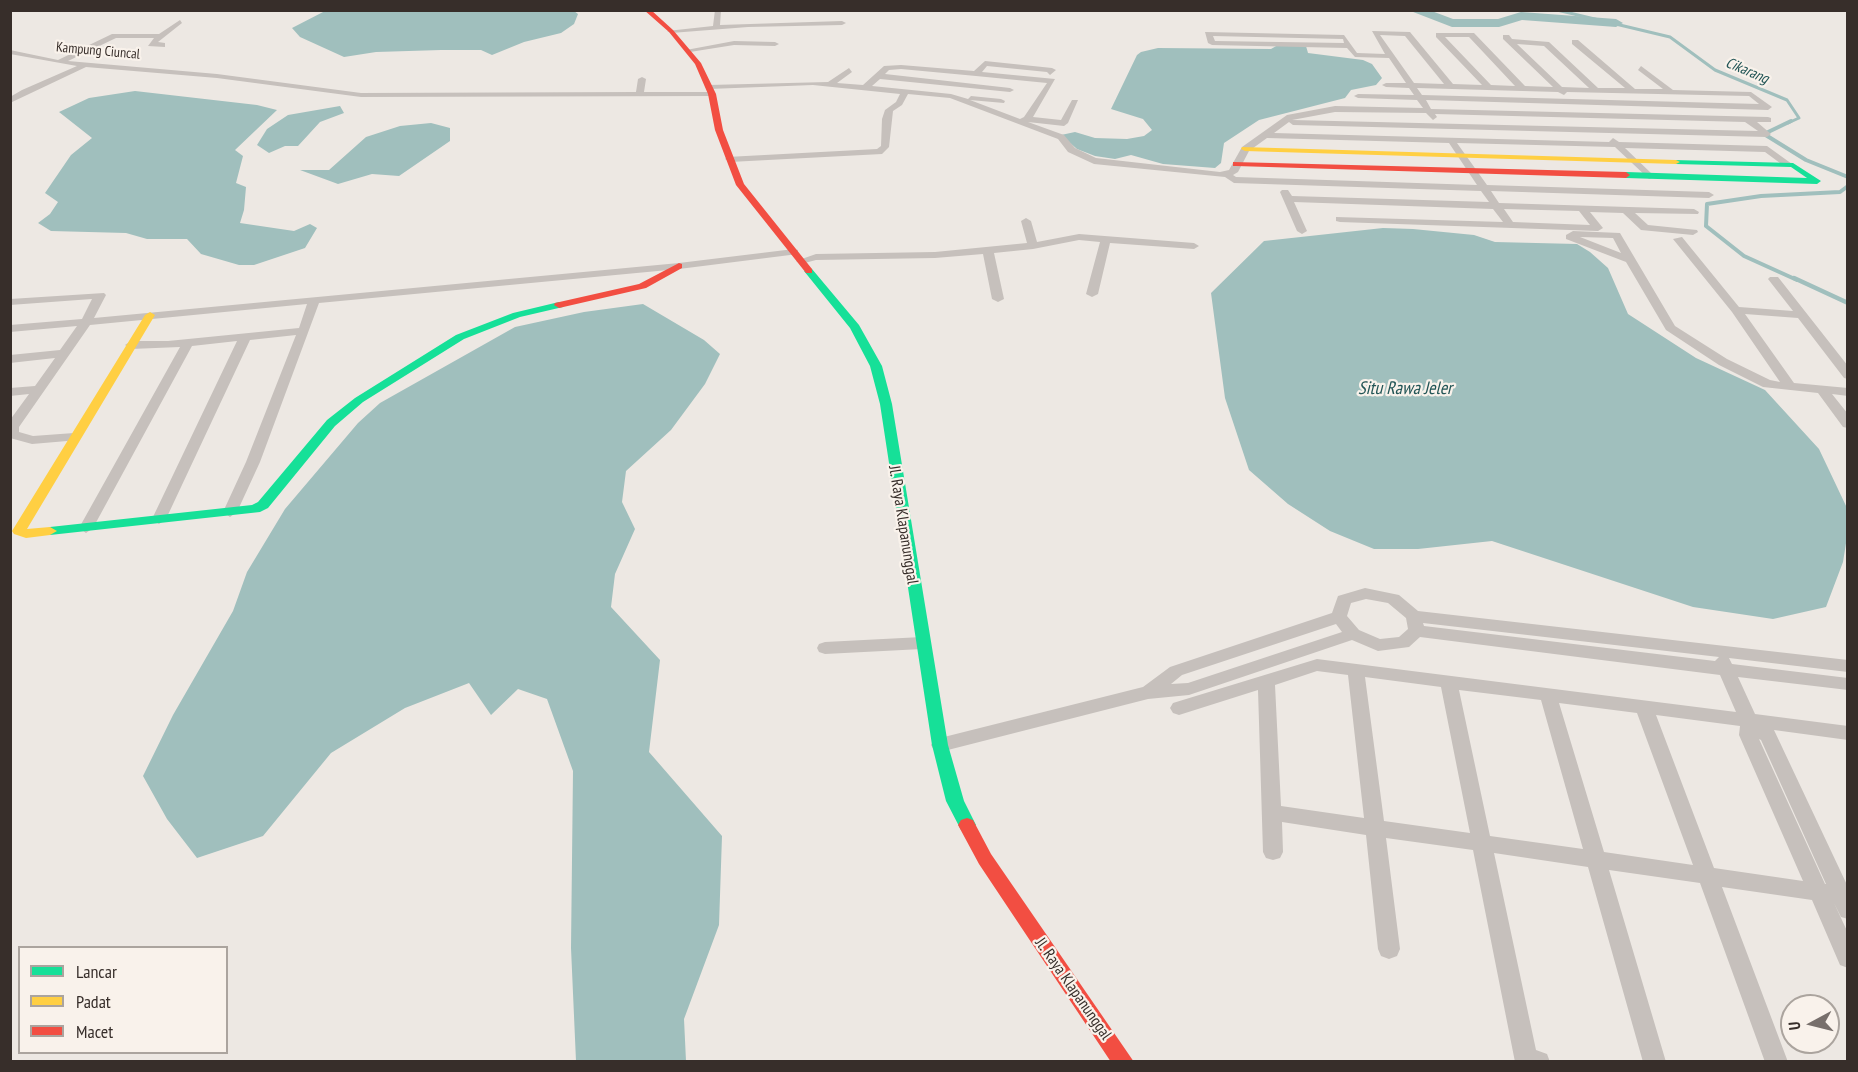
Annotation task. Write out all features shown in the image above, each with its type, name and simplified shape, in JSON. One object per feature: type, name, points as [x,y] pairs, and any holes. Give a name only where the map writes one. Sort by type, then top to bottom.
[{"type":"street","name":"Jl. Raya Klapanunggal","points":[[647,10],[690,50],[711,91],[719,130],[740,185],[855,327],[879,374],[886,404],[922,644],[940,745],[955,801],[985,860],[1124,1062]]},
{"type":"street","points":[[716,27],[718,10]]},
{"type":"street","points":[[801,24],[802,12]]},
{"type":"street","points":[[162,45],[151,44],[180,22]]},
{"type":"street","points":[[671,31],[716,27],[842,23]]},
{"type":"street","points":[[1451,87],[1407,34],[1375,33],[1510,225]]},
{"type":"street","points":[[1350,46],[1297,43],[1212,43],[1208,34],[1342,34],[1350,46],[1355,55],[1391,56]]},
{"type":"street","points":[[1489,88],[1439,34],[1471,35],[1523,88]]},
{"type":"street","points":[[59,62],[113,36],[161,36]]},
{"type":"street","points":[[1597,90],[1546,44],[1508,39],[1649,176]]},
{"type":"street","points":[[1575,42],[1633,92]]},
{"type":"street","points":[[690,50],[734,43],[775,44]]},
{"type":"street","name":"Kampung Ciuncal","points":[[10,52],[59,62],[165,70],[361,96],[640,94],[830,84],[951,96]]},
{"type":"street","points":[[976,74],[985,63],[1052,70],[1045,80]]},
{"type":"street","points":[[10,101],[86,65]]},
{"type":"street","points":[[865,88],[887,68],[901,66],[1052,81],[1050,88],[1024,121]]},
{"type":"street","points":[[1641,68],[1671,92]]},
{"type":"street","points":[[830,84],[849,70]]},
{"type":"street","points":[[878,76],[1010,90]]},
{"type":"street","points":[[992,111],[1020,78]]},
{"type":"street","points":[[640,94],[642,79]]},
{"type":"street","points":[[1358,96],[1768,107],[1751,94],[1386,85]]},
{"type":"street","points":[[730,159],[879,152],[885,147],[886,118],[889,110],[899,103],[905,92]]},
{"type":"street","points":[[951,96],[1001,101]]},
{"type":"street","points":[[951,96],[1024,121],[1061,137],[1071,150],[1094,161],[1232,169],[1471,170],[1817,181],[1800,167],[1787,164],[1245,149]]},
{"type":"street","points":[[1024,121],[1064,123],[1076,102]]},
{"type":"street","points":[[1688,177],[1709,195],[1234,180],[1232,169],[1245,149],[1281,122],[1305,113],[1335,109],[1768,120]]},
{"type":"street","points":[[1281,122],[1767,134],[1748,120]]},
{"type":"street","points":[[1262,135],[1767,149],[1787,164]]},
{"type":"street","points":[[1280,182],[1302,231]]},
{"type":"street","points":[[1288,198],[1694,212],[1678,194]]},
{"type":"street","points":[[1331,200],[1343,224],[1598,228],[1582,208]]},
{"type":"street","points":[[1626,210],[1645,228],[1693,232]]},
{"type":"street","points":[[1026,221],[1033,246]]},
{"type":"street","points":[[1630,260],[1570,237],[1573,234],[1616,236],[1670,328],[1723,362],[1797,396],[1846,394]]},
{"type":"street","points":[[10,329],[798,256],[935,255],[1033,246],[1070,238],[1194,246]]},
{"type":"street","points":[[1092,294],[1106,239]]},
{"type":"street","points":[[1678,239],[1736,310],[1790,386]]},
{"type":"street","points":[[988,250],[998,299]]},
{"type":"street","points":[[150,315],[20,525],[19,531],[26,534],[252,510],[263,505],[331,423],[359,400],[460,337],[517,315],[642,286],[679,266]]},
{"type":"street","points":[[1774,279],[1848,375]]},
{"type":"street","points":[[10,302],[100,295],[86,322],[12,427],[12,434],[32,440],[74,437]]},
{"type":"street","points":[[230,512],[253,462],[314,300]]},
{"type":"street","points":[[1736,310],[1802,315]]},
{"type":"street","points":[[131,345],[188,343],[304,331]]},
{"type":"street","points":[[159,519],[245,338]]},
{"type":"street","points":[[86,528],[188,343]]},
{"type":"street","points":[[10,359],[65,353]]},
{"type":"street","points":[[1767,384],[1790,386],[1826,394],[1846,419]]},
{"type":"street","points":[[10,392],[39,389]]},
{"type":"street","points":[[1339,617],[1344,600],[1365,593],[1393,599],[1415,623],[1726,669],[1848,684]]},
{"type":"street","points":[[1339,617],[1353,634],[1378,645],[1403,643],[1415,623]]},
{"type":"street","points":[[1148,692],[1176,671],[1339,617]]},
{"type":"street","points":[[1415,623],[1719,651],[1848,666]]},
{"type":"street","points":[[940,745],[1148,692],[1189,689],[1353,634]]},
{"type":"street","points":[[825,648],[922,644]]},
{"type":"street","points":[[1719,651],[1749,721],[1768,736],[1845,900]]},
{"type":"street","points":[[1179,708],[1317,665],[1848,733]]},
{"type":"street","points":[[1356,670],[1389,949]]},
{"type":"street","points":[[1266,681],[1273,852]]},
{"type":"street","points":[[1449,682],[1526,1059],[1539,1062]]},
{"type":"street","points":[[1548,694],[1655,1062]]},
{"type":"street","points":[[1644,707],[1777,1062]]},
{"type":"street","points":[[1749,721],[1748,735],[1848,958]]},
{"type":"street","points":[[1272,813],[1818,892],[1845,900]]},
{"type":"water","points":[[325,11],[574,11],[578,14],[574,24],[561,33],[524,42],[492,55],[481,50],[441,50],[376,52],[344,57],[300,37],[292,28]]},
{"type":"water","points":[[1278,45],[1306,46],[1308,53],[1363,60],[1372,64],[1382,78],[1376,85],[1351,90],[1345,98],[1259,120],[1224,143],[1221,163],[1215,168],[1163,164],[1131,155],[1115,159],[1095,156],[1077,149],[1061,135],[1075,132],[1095,138],[1127,139],[1144,136],[1152,130],[1143,119],[1111,109],[1137,55],[1141,52],[1158,48],[1271,49]]},
{"type":"water","points":[[135,91],[257,105],[277,110],[235,150],[243,156],[236,183],[246,187],[244,210],[240,223],[294,231],[310,224],[317,228],[305,248],[254,265],[239,265],[201,254],[187,239],[147,239],[126,233],[51,231],[38,223],[50,214],[58,202],[45,193],[71,155],[92,138],[59,112],[89,98]]},
{"type":"water","points":[[340,106],[344,113],[320,122],[298,146],[285,146],[269,153],[257,145],[267,129],[288,115]]},
{"type":"water","points":[[431,123],[450,128],[450,141],[399,176],[372,174],[338,184],[300,170],[329,170],[366,137],[400,126]]},
{"type":"water","name":"Situ Rawa Jeler","points":[[1383,228],[1474,235],[1495,242],[1577,244],[1608,268],[1628,314],[1696,358],[1765,390],[1819,449],[1847,508],[1847,537],[1843,562],[1826,607],[1773,619],[1693,607],[1492,541],[1418,549],[1374,549],[1330,531],[1288,504],[1249,470],[1225,398],[1211,293],[1264,241]]},
{"type":"water","points":[[643,304],[704,340],[720,354],[705,384],[671,430],[626,471],[622,502],[635,529],[615,574],[611,607],[660,660],[649,752],[722,836],[719,925],[684,1019],[686,1061],[576,1061],[571,948],[573,771],[547,699],[518,689],[491,715],[469,683],[405,708],[331,753],[263,836],[197,858],[167,819],[143,776],[173,715],[233,611],[247,572],[285,509],[358,423],[380,403],[515,327],[584,312]]},
{"type":"waterway","points":[[1414,10],[1452,23],[1499,23],[1521,16],[1616,23]]},
{"type":"waterway","name":"Cikarang","points":[[1557,10],[1670,37],[1715,70],[1787,100],[1799,118],[1788,123]]},
{"type":"waterway","name":"Cikarang","points":[[1791,121],[1764,134],[1806,160],[1848,177]]},
{"type":"waterway","name":"Cikarang","points":[[1797,280],[1744,256],[1706,226],[1707,204],[1761,196],[1840,192],[1848,186]]},
{"type":"waterway","name":"Cikarang","points":[[1794,278],[1848,303]]},
{"type":"traffic: fast","points":[[1626,175],[1817,181],[1793,165],[1676,162]]},
{"type":"traffic: fast","points":[[809,271],[855,327],[876,366],[886,404],[940,745],[955,801],[967,825]]},
{"type":"traffic: fast","points":[[50,531],[255,509],[263,505],[331,423],[359,400],[460,337],[517,315],[559,305]]},
{"type":"traffic: slow","points":[[1245,149],[1676,162]]},
{"type":"traffic: slow","points":[[50,531],[26,534],[19,531],[150,315]]},
{"type":"traffic: jam","points":[[647,10],[671,31],[698,63],[712,94],[719,130],[740,185],[809,271]]},
{"type":"traffic: jam","points":[[1236,164],[1626,175]]},
{"type":"traffic: jam","points":[[559,305],[642,286],[679,266]]},
{"type":"traffic: jam","points":[[967,825],[985,859],[1124,1062]]}]
